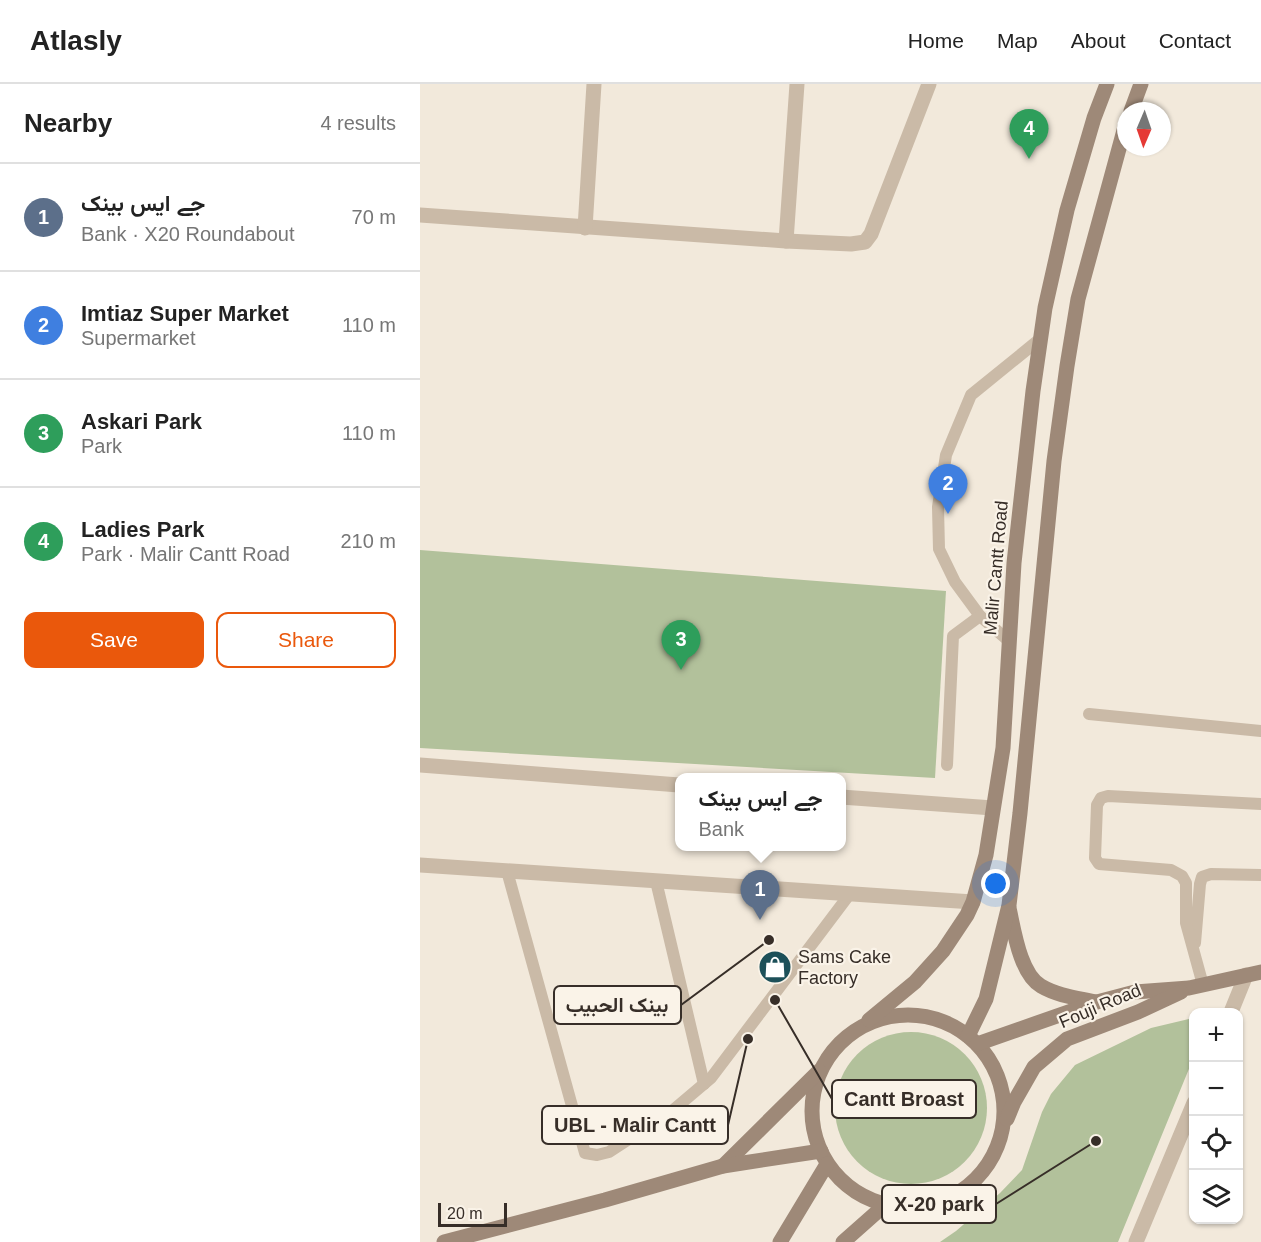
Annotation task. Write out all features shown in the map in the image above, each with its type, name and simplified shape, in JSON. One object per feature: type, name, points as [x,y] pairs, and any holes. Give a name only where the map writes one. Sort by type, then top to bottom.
[{"type":"main road","name":"Malir Cantt Road","points":[[869,1020],[915,982],[936,958],[967,915],[986,855],[1003,748],[1014,562],[1040,339],[1067,210],[1094,118],[1107,84]]},
{"type":"main road","points":[[1134,102],[1141,84]]},
{"type":"main road","points":[[972,1040],[986,999],[1009,905],[1054,461],[1067,366],[1078,299],[1117,156]]},
{"type":"main road","points":[[1009,905],[1024,965],[1039,985],[1059,994],[1097,1002]]},
{"type":"main road","name":"Fouji Road","points":[[972,1040],[1135,992],[1196,987],[1253,974]]},
{"type":"main road","name":"Fouji Road","points":[[1002,1133],[1014,1102],[1034,1067],[1066,1039],[1196,987]]},
{"type":"main road","points":[[723,1166],[822,1067],[836,1048],[869,1020],[899,1016],[924,1017],[947,1023],[972,1040],[991,1063],[1001,1085],[1004,1109],[1002,1133],[986,1167],[959,1193],[924,1206],[886,1204],[863,1196],[843,1182],[816,1142],[812,1118],[814,1092],[822,1067]]},
{"type":"main road","points":[[444,1242],[606,1200],[723,1166],[824,1157]]},
{"type":"main road","points":[[780,1242],[824,1157]]},
{"type":"main road","points":[[843,1242],[886,1204]]},
{"type":"street","points":[[585,228],[594,84]]},
{"type":"street","points":[[786,241],[797,84]]},
{"type":"street","points":[[420,215],[786,241],[851,244],[865,242],[871,234],[929,84]]},
{"type":"street","points":[[420,765],[675,785]]},
{"type":"street","points":[[846,797],[993,808]]},
{"type":"street","points":[[420,865],[973,902]]},
{"type":"street","points":[[1233,1008],[1253,974]]},
{"type":"street","points":[[1136,1242],[1189,1115]]},
{"type":"lane","points":[[1010,642],[980,616],[955,582],[939,549],[938,507],[946,455],[971,395],[1040,339]]},
{"type":"lane","points":[[947,765],[953,636],[980,616]]},
{"type":"lane","points":[[1089,714],[1261,731]]},
{"type":"lane","points":[[1194,948],[1186,923],[1186,883],[1182,876],[1171,870],[1099,864],[1095,858],[1097,805],[1101,798],[1108,796],[1261,804]]},
{"type":"lane","points":[[507,871],[585,1153],[597,1155],[609,1152],[672,1111],[711,1078],[849,895]]},
{"type":"lane","points":[[1196,987],[1194,948],[1202,877],[1211,874],[1261,875]]},
{"type":"lane","points":[[656,881],[704,1084]]},
{"type":"green space","points":[[420,550],[946,591],[935,778],[420,748]]},
{"type":"green space","points":[[1189,1019],[1189,1069],[1118,1242],[940,1242],[1000,1193],[1022,1170],[1042,1112],[1051,1094],[1075,1065],[1151,1028]]},
{"type":"green space","points":[[911,1032],[940,1038],[953,1045],[964,1055],[974,1066],[981,1079],[987,1108],[981,1137],[974,1150],[964,1161],[953,1171],[940,1178],[911,1184],[882,1178],[869,1171],[858,1161],[848,1150],[841,1137],[835,1108],[841,1079],[848,1066],[858,1055],[869,1045],[882,1038]]},
{"type":"place","name":"Ladies Park","points":[[1029,159]]},
{"type":"place","name":"Imtiaz Super Market","points":[[948,514]]},
{"type":"place","name":"Askari Park","points":[[681,670]]},
{"type":"place","name":"جے ایس بینک","points":[[760,920]]},
{"type":"place","name":"بينک الحبيب","points":[[769,940]]},
{"type":"place","name":"Sams Cake Factory","points":[[775,967]]},
{"type":"place","name":"Cantt Broast","points":[[775,1000]]},
{"type":"place","name":"UBL - Malir Cantt","points":[[748,1039]]},
{"type":"place","name":"X-20 park","points":[[1096,1141]]}]
